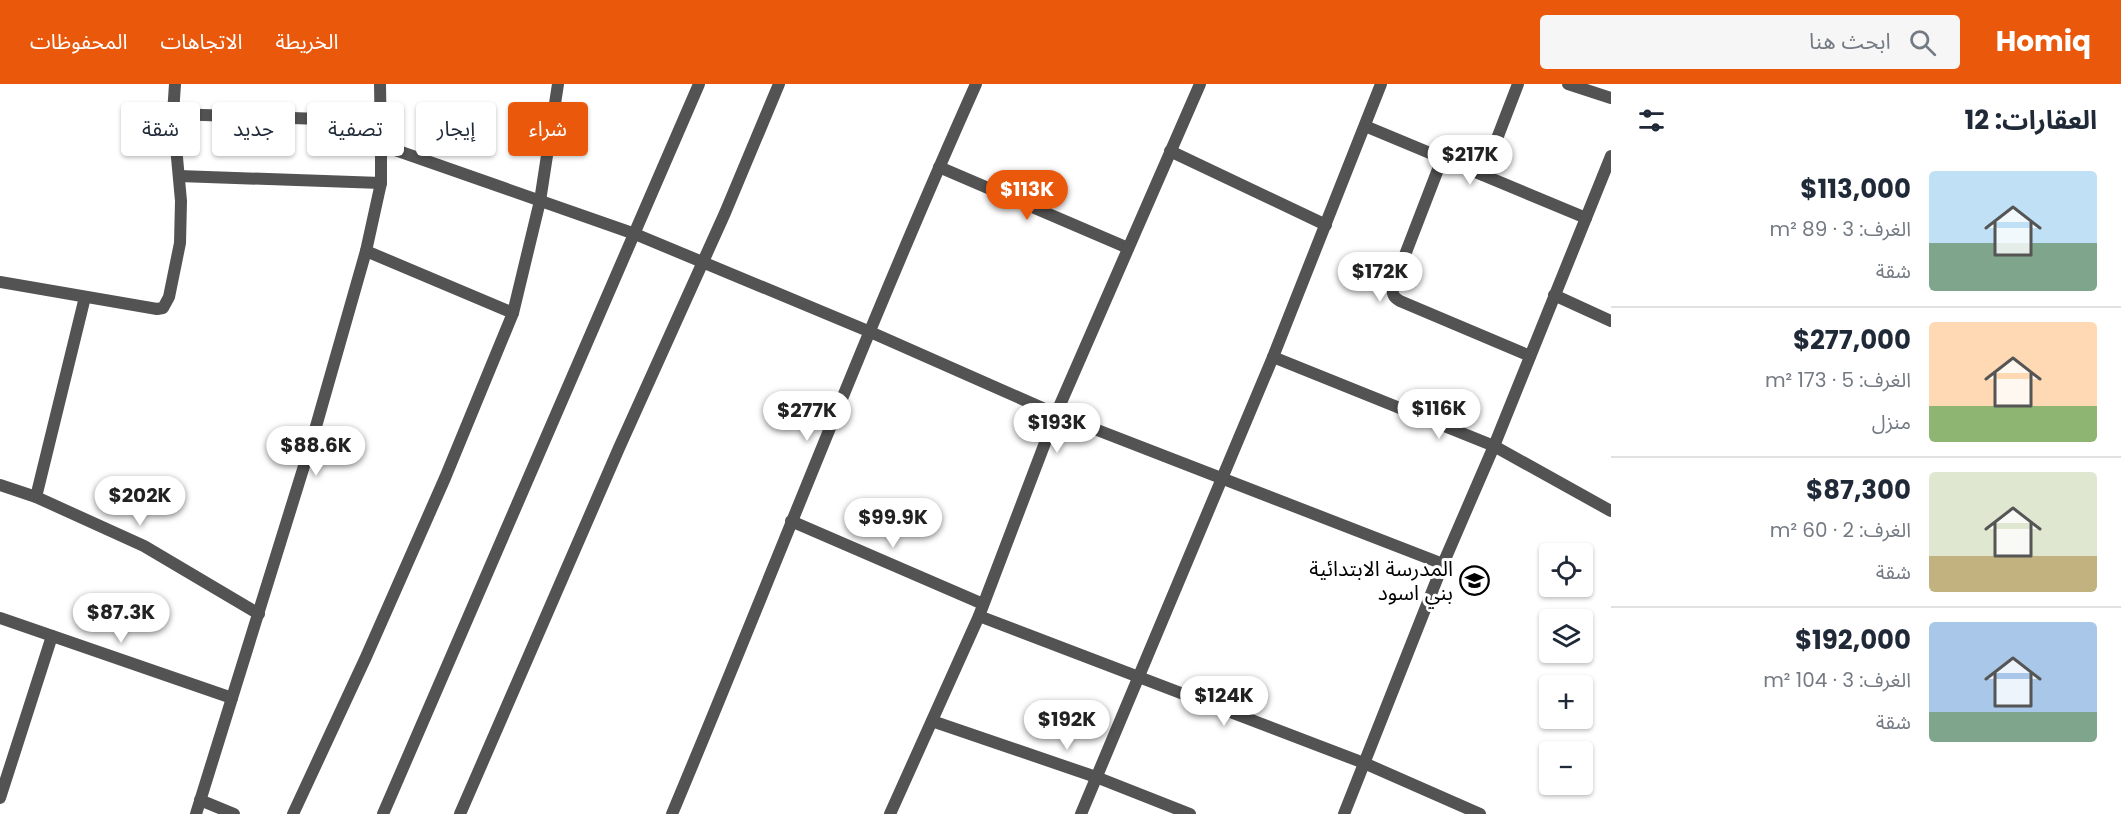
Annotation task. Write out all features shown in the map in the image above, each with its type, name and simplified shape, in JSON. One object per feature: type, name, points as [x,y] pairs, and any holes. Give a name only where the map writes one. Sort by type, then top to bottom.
[{"type":"street","points":[[174,102],[175,84]]},
{"type":"street","points":[[380,84],[380,102]]},
{"type":"street","points":[[293,814],[440,488],[513,313],[540,201],[558,84]]},
{"type":"street","points":[[383,814],[699,84]]},
{"type":"street","points":[[460,814],[779,84]]},
{"type":"street","points":[[672,814],[868,332],[976,84]]},
{"type":"street","points":[[890,814],[981,610],[1056,414],[1200,84]]},
{"type":"street","points":[[1081,814],[1273,357],[1381,84]]},
{"type":"street","points":[[1483,175],[1518,84]]},
{"type":"street","points":[[1568,84],[1611,98]]},
{"type":"street","points":[[200,115],[307,119]]},
{"type":"street","points":[[1365,126],[1586,218]]},
{"type":"street","points":[[1170,151],[1326,225]]},
{"type":"street","points":[[404,153],[635,234],[1056,414],[1443,564]]},
{"type":"street","points":[[0,282],[157,309],[163,308],[167,303],[180,243],[181,201],[177,156]]},
{"type":"street","points":[[196,814],[259,614],[366,251],[381,183],[381,156]]},
{"type":"street","points":[[1344,814],[1443,564],[1494,446],[1586,218],[1608,173],[1611,156]]},
{"type":"street","points":[[1442,159],[1393,286],[1394,297],[1530,356]]},
{"type":"street","points":[[939,167],[1128,248]]},
{"type":"street","points":[[179,176],[381,183]]},
{"type":"street","points":[[366,251],[513,313]]},
{"type":"street","points":[[1554,295],[1611,321]]},
{"type":"street","points":[[36,497],[85,297]]},
{"type":"street","points":[[1273,357],[1494,446],[1611,511]]},
{"type":"street","points":[[0,485],[36,497],[144,546],[259,614]]},
{"type":"street","points":[[791,521],[981,610],[1138,678],[1364,763],[1480,814]]},
{"type":"street","points":[[0,618],[232,698]]},
{"type":"street","points":[[0,798],[52,636]]},
{"type":"street","points":[[932,721],[1096,777],[1190,814]]},
{"type":"street","points":[[200,800],[234,814]]},
{"type":"place","name":"المدرسة الابتدائية بني اسود","points":[[1474,581]]}]
